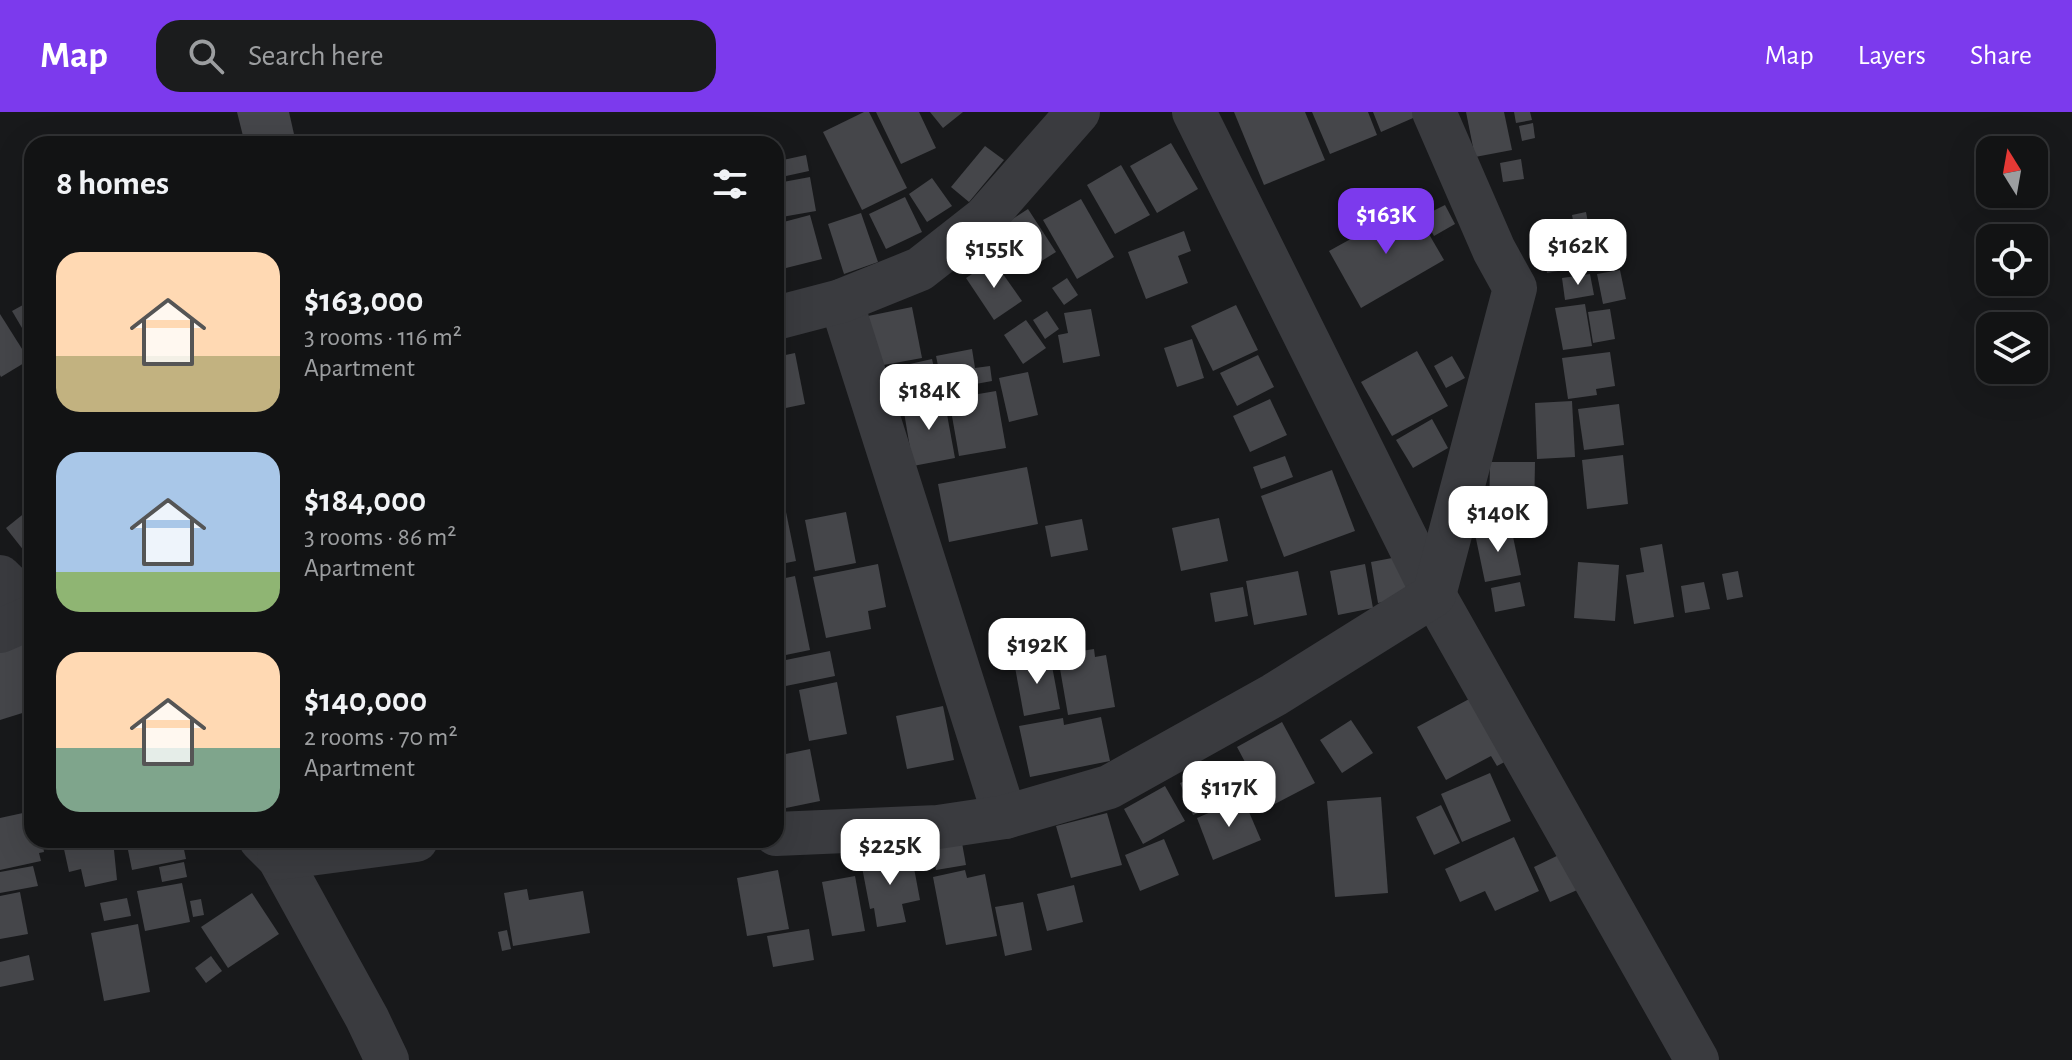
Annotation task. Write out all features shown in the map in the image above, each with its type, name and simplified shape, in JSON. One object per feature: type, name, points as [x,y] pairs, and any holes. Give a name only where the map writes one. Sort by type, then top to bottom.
[{"type":"street","points":[[784,316],[841,301],[920,269],[985,218],[1078,112]]},
{"type":"street","points":[[1194,112],[1434,595],[1697,1060]]},
{"type":"street","points":[[784,834],[938,827],[1005,817],[1109,787],[1274,695],[1434,595],[1515,288],[1488,236],[1434,112]]},
{"type":"street","points":[[841,301],[1005,817]]},
{"type":"street","points":[[0,577],[24,600]]},
{"type":"street","points":[[0,631],[24,620]]},
{"type":"street","points":[[270,849],[367,1018],[387,1060]]},
{"type":"building","points":[[237,112],[289,112],[294,136],[243,136]]},
{"type":"building","points":[[869,112],[907,188],[862,210],[823,132]]},
{"type":"building","points":[[876,112],[919,112],[936,148],[901,164]]},
{"type":"building","points":[[930,112],[963,112],[943,128]]},
{"type":"building","points":[[1234,112],[1305,112],[1325,160],[1264,185]]},
{"type":"building","points":[[1312,112],[1368,112],[1377,135],[1330,154]]},
{"type":"building","points":[[1373,112],[1419,112],[1420,115],[1381,132]]},
{"type":"building","points":[[1466,112],[1504,112],[1512,150],[1475,157]]},
{"type":"building","points":[[1514,112],[1530,112],[1532,120],[1516,123]]},
{"type":"building","points":[[1533,123],[1535,138],[1522,141],[1519,126]]},
{"type":"building","points":[[1171,143],[1198,189],[1157,213],[1130,166]]},
{"type":"building","points":[[985,146],[1004,160],[969,202],[951,187]]},
{"type":"building","points":[[806,155],[809,171],[786,176],[784,160]]},
{"type":"building","points":[[1521,159],[1524,179],[1503,182],[1500,163]]},
{"type":"building","points":[[1121,165],[1150,215],[1115,234],[1087,185]]},
{"type":"building","points":[[810,177],[816,211],[784,217],[784,182]]},
{"type":"building","points":[[932,178],[952,206],[927,222],[909,194]]},
{"type":"building","points":[[905,197],[922,232],[886,249],[869,214]]},
{"type":"building","points":[[1368,197],[1372,217],[1350,222],[1347,200]]},
{"type":"building","points":[[1081,199],[1114,257],[1077,279],[1043,220]]},
{"type":"building","points":[[1412,205],[1444,260],[1361,308],[1329,251]]},
{"type":"building","points":[[1445,205],[1455,224],[1434,236],[1423,216]]},
{"type":"building","points":[[1028,209],[1056,252],[1027,270],[1000,227]]},
{"type":"building","points":[[1586,212],[1589,228],[1575,231],[1572,215]]},
{"type":"building","points":[[861,213],[878,262],[844,274],[828,224]]},
{"type":"building","points":[[810,215],[822,259],[784,268],[784,222]]},
{"type":"building","points":[[1184,231],[1191,251],[1178,256],[1188,283],[1146,299],[1128,252]]},
{"type":"building","points":[[1574,233],[1580,267],[1547,273],[1541,239]]},
{"type":"building","points":[[1618,251],[1621,267],[1602,271],[1599,255]]},
{"type":"building","points":[[993,260],[1022,301],[994,320],[966,278]]},
{"type":"building","points":[[1620,270],[1626,299],[1603,304],[1597,274]]},
{"type":"building","points":[[1590,274],[1594,295],[1565,300],[1562,278]]},
{"type":"building","points":[[1067,278],[1078,295],[1064,305],[1052,288]]},
{"type":"building","points":[[24,304],[24,331],[12,311]]},
{"type":"building","points":[[1585,304],[1592,346],[1563,350],[1555,308]]},
{"type":"building","points":[[1236,305],[1258,350],[1213,371],[1191,326]]},
{"type":"building","points":[[912,307],[922,358],[878,366],[868,316]]},
{"type":"building","points":[[1091,309],[1100,356],[1063,363],[1058,335],[1068,333],[1064,313]]},
{"type":"building","points":[[1610,309],[1615,339],[1593,343],[1588,312]]},
{"type":"building","points":[[1047,311],[1059,329],[1045,339],[1033,320]]},
{"type":"building","points":[[0,314],[24,352],[24,363],[0,375]]},
{"type":"building","points":[[1026,320],[1046,348],[1023,364],[1004,335]]},
{"type":"building","points":[[1192,339],[1204,378],[1177,387],[1164,348]]},
{"type":"building","points":[[972,349],[975,368],[990,366],[992,381],[943,390],[936,356]]},
{"type":"building","points":[[1417,351],[1448,406],[1392,436],[1361,382]]},
{"type":"building","points":[[1610,352],[1615,386],[1596,389],[1597,395],[1568,399],[1562,358]]},
{"type":"building","points":[[795,353],[805,404],[784,408],[784,355]]},
{"type":"building","points":[[1258,355],[1274,387],[1237,406],[1220,373]]},
{"type":"building","points":[[1452,356],[1465,378],[1446,388],[1434,366]]},
{"type":"building","points":[[932,359],[939,390],[899,399],[892,368]]},
{"type":"building","points":[[1028,372],[1038,415],[1009,422],[999,378]]},
{"type":"building","points":[[996,391],[1006,448],[959,456],[949,399]]},
{"type":"building","points":[[944,398],[955,458],[913,466],[903,406]]},
{"type":"building","points":[[1270,399],[1287,435],[1250,452],[1233,416]]},
{"type":"building","points":[[1572,401],[1575,457],[1537,459],[1535,403]]},
{"type":"building","points":[[1619,404],[1624,445],[1584,450],[1578,409]]},
{"type":"building","points":[[1432,419],[1448,448],[1413,468],[1396,440]]},
{"type":"building","points":[[1623,455],[1628,504],[1587,509],[1582,460]]},
{"type":"building","points":[[1285,456],[1293,477],[1261,489],[1253,467]]},
{"type":"building","points":[[1490,462],[1535,462],[1534,515],[1489,515]]},
{"type":"building","points":[[1027,467],[1038,524],[949,542],[938,484]]},
{"type":"building","points":[[1332,470],[1355,531],[1284,557],[1261,496]]},
{"type":"building","points":[[784,512],[796,561],[784,563]]},
{"type":"building","points":[[846,512],[856,563],[815,571],[805,520]]},
{"type":"building","points":[[24,513],[24,551],[6,528]]},
{"type":"building","points":[[1219,518],[1228,561],[1181,571],[1172,528]]},
{"type":"building","points":[[1082,519],[1088,550],[1051,557],[1045,526]]},
{"type":"building","points":[[1511,527],[1521,575],[1485,582],[1475,534]]},
{"type":"building","points":[[1662,544],[1674,617],[1634,624],[1626,575],[1644,572],[1640,548]]},
{"type":"building","points":[[1408,555],[1416,596],[1378,603],[1371,562]]},
{"type":"building","points":[[1578,562],[1619,565],[1615,621],[1574,618]]},
{"type":"building","points":[[878,564],[886,607],[868,611],[871,629],[826,638],[813,577]]},
{"type":"building","points":[[1365,564],[1373,608],[1338,615],[1330,571]]},
{"type":"building","points":[[1298,571],[1307,615],[1254,625],[1246,581]]},
{"type":"building","points":[[1738,571],[1743,597],[1727,600],[1722,574]]},
{"type":"building","points":[[795,576],[810,650],[784,655],[784,578]]},
{"type":"building","points":[[1520,582],[1525,606],[1495,612],[1491,588]]},
{"type":"building","points":[[1704,582],[1710,609],[1685,613],[1681,586]]},
{"type":"building","points":[[1243,587],[1248,616],[1215,622],[1210,593]]},
{"type":"building","points":[[1059,621],[1064,648],[1012,657],[1008,629]]},
{"type":"building","points":[[24,635],[24,712],[0,720],[0,642]]},
{"type":"building","points":[[1094,649],[1095,657],[1106,655],[1115,707],[1068,715],[1059,663],[1070,661],[1069,653]]},
{"type":"building","points":[[830,651],[835,676],[784,686],[784,660]]},
{"type":"building","points":[[1050,655],[1060,709],[1024,716],[1014,662]]},
{"type":"building","points":[[837,682],[847,734],[809,741],[799,690]]},
{"type":"building","points":[[1471,698],[1514,757],[1497,766],[1491,756],[1446,780],[1417,727]]},
{"type":"building","points":[[943,706],[954,760],[907,769],[896,716]]},
{"type":"building","points":[[1101,717],[1110,761],[1030,777],[1019,726],[1063,718],[1064,725]]},
{"type":"building","points":[[1351,720],[1373,753],[1342,773],[1320,740]]},
{"type":"building","points":[[1282,722],[1315,783],[1269,807],[1237,747]]},
{"type":"building","points":[[810,749],[820,801],[786,808],[784,754]]},
{"type":"building","points":[[1225,765],[1238,797],[1193,815],[1180,783]]},
{"type":"building","points":[[1490,773],[1511,821],[1462,842],[1441,794]]},
{"type":"building","points":[[1165,786],[1185,821],[1143,844],[1124,809]]},
{"type":"building","points":[[1381,797],[1388,893],[1335,897],[1327,801]]},
{"type":"building","points":[[1243,798],[1261,840],[1213,860],[1197,818]]},
{"type":"building","points":[[1441,805],[1460,843],[1434,855],[1416,817]]},
{"type":"building","points":[[24,813],[24,848],[43,848],[44,852],[39,853],[41,861],[0,870],[0,818]]},
{"type":"building","points":[[1107,813],[1122,865],[1071,878],[1056,826]]},
{"type":"building","points":[[1514,837],[1539,891],[1495,911],[1485,891],[1460,902],[1445,869]]},
{"type":"building","points":[[1164,839],[1179,875],[1140,891],[1125,855]]},
{"type":"building","points":[[962,843],[966,865],[936,870],[932,848]]},
{"type":"building","points":[[64,848],[114,848],[117,880],[85,887],[81,869],[69,872]]},
{"type":"building","points":[[128,848],[184,848],[186,859],[132,870]]},
{"type":"building","points":[[1567,851],[1584,887],[1550,902],[1534,867]]},
{"type":"building","points":[[911,852],[920,900],[902,904],[906,922],[877,927],[874,908],[870,909],[861,862]]},
{"type":"building","points":[[184,862],[187,877],[162,882],[159,867]]},
{"type":"building","points":[[33,866],[38,886],[0,893],[0,872]]},
{"type":"building","points":[[778,870],[789,929],[747,936],[737,878]]},
{"type":"building","points":[[965,870],[967,878],[985,874],[997,936],[946,945],[933,877]]},
{"type":"building","points":[[855,876],[865,931],[832,936],[822,882]]},
{"type":"building","points":[[182,883],[190,922],[145,931],[137,891]]},
{"type":"building","points":[[1074,885],[1083,922],[1047,931],[1037,894]]},
{"type":"building","points":[[527,889],[529,900],[583,891],[590,933],[513,946],[504,893]]},
{"type":"building","points":[[20,892],[28,934],[0,939],[0,896]]},
{"type":"building","points":[[252,893],[279,934],[228,968],[201,927]]},
{"type":"building","points":[[127,898],[131,916],[104,921],[100,903]]},
{"type":"building","points":[[201,899],[204,915],[193,917],[190,901]]},
{"type":"building","points":[[1023,902],[1032,950],[1005,956],[995,907]]},
{"type":"building","points":[[138,924],[150,992],[104,1001],[91,933]]},
{"type":"building","points":[[809,929],[814,960],[773,967],[767,936]]},
{"type":"building","points":[[507,930],[511,949],[502,951],[498,932]]},
{"type":"building","points":[[29,955],[34,980],[0,987],[0,962]]},
{"type":"building","points":[[211,956],[222,971],[206,983],[195,968]]}]
